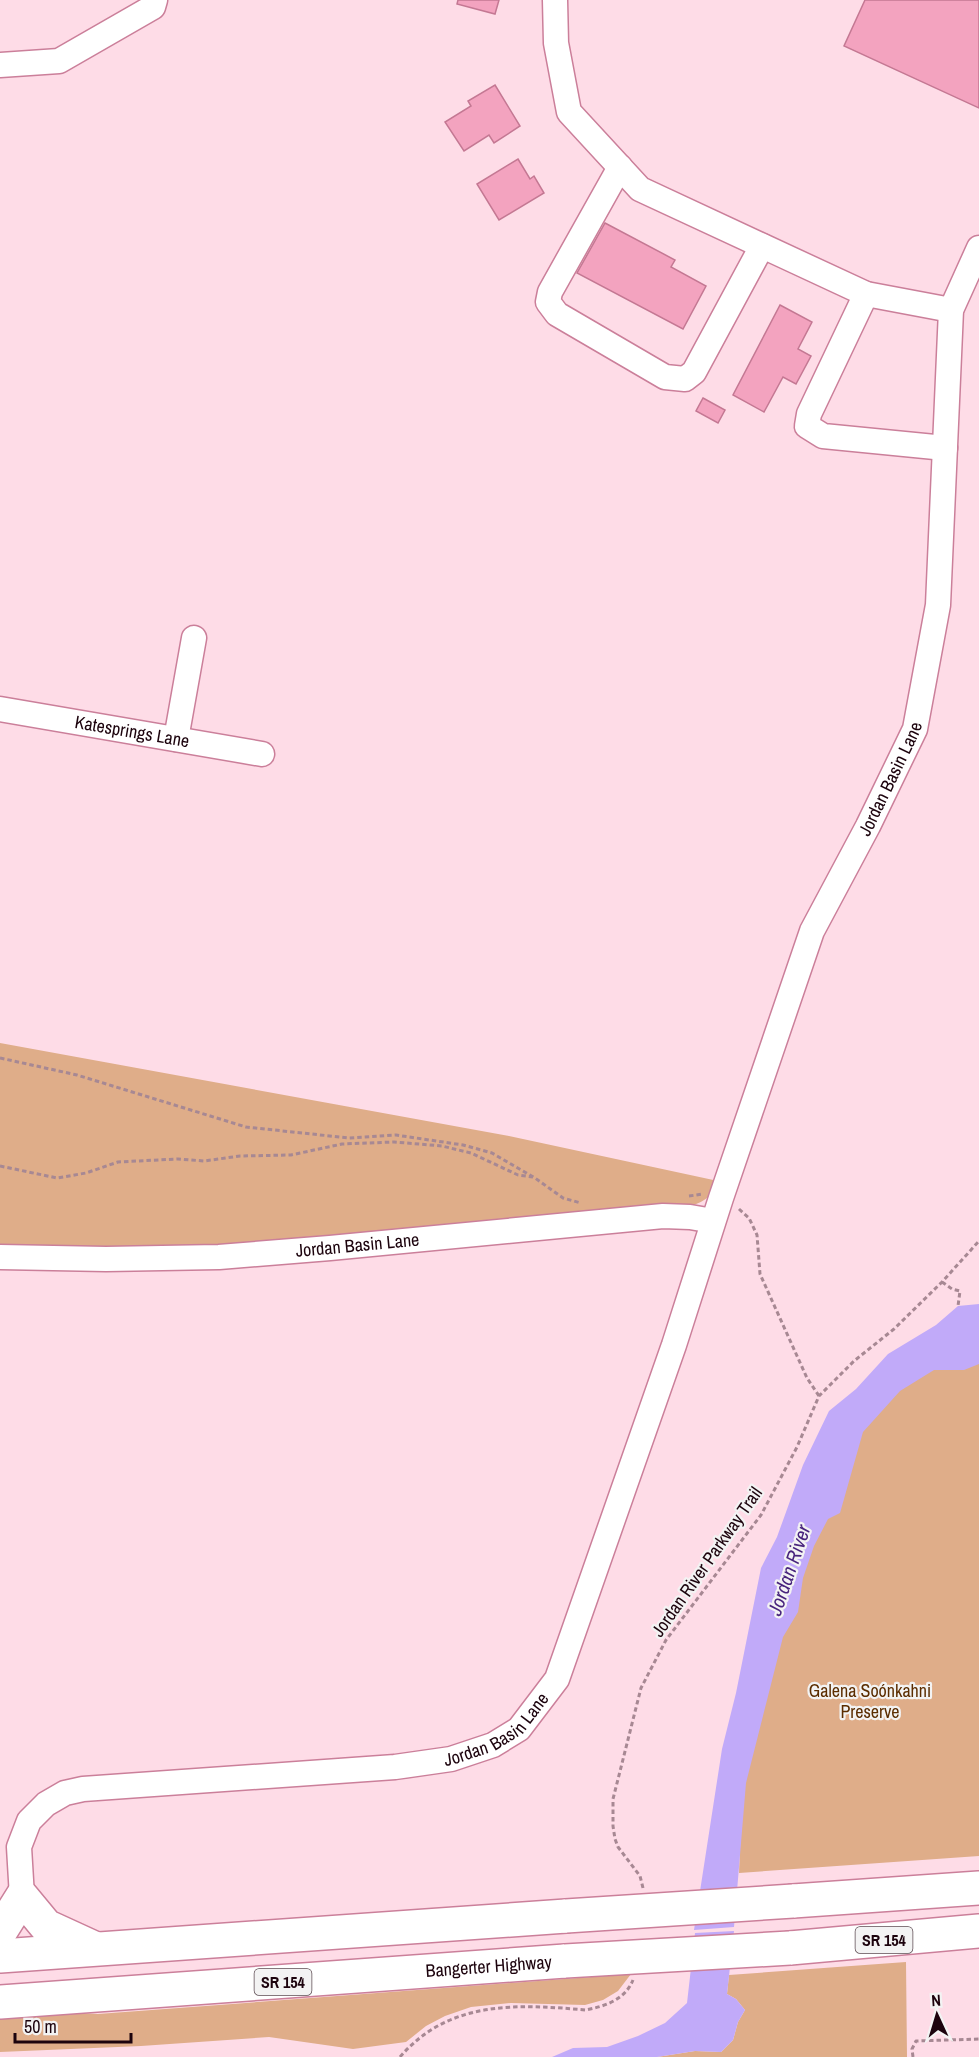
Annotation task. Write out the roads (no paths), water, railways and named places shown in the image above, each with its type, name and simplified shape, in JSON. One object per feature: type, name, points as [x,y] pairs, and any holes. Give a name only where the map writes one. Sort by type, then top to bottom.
[{"type":"highway","points":[[0,1956],[979,1888]]},
{"type":"highway","points":[[0,1932],[22,1897],[46,1926],[96,1949]]},
{"type":"highway","name":"Bangerter Highway","points":[[0,2002],[565,1961],[790,1948],[979,1931]]},
{"type":"street","points":[[0,65],[59,61],[153,7],[155,0]]},
{"type":"street","points":[[555,0],[556,44],[569,112],[640,189],[866,294],[951,310],[979,248]]},
{"type":"street","points":[[620,167],[550,292],[548,302],[557,314],[665,377],[685,379],[694,372],[762,246]]},
{"type":"street","points":[[866,294],[809,414],[807,426],[823,436],[945,448]]},
{"type":"street","name":"Jordan Basin Lane","points":[[22,1897],[19,1847],[29,1821],[46,1804],[65,1793],[83,1789],[395,1767],[440,1761],[494,1745],[519,1729],[557,1678],[674,1345],[713,1221],[812,931],[868,826],[915,729],[938,605],[951,310]]},
{"type":"street","points":[[176,739],[194,638]]},
{"type":"street","name":"Katesprings Lane","points":[[0,709],[262,754]]},
{"type":"street","name":"Jordan Basin Lane","points":[[0,1257],[106,1259],[219,1257],[663,1216],[713,1221]]},
{"type":"water","name":"Jordan River","points":[[979,1304],[979,1364],[964,1370],[934,1370],[900,1391],[863,1432],[840,1513],[828,1519],[814,1546],[803,1578],[798,1612],[783,1637],[746,1783],[734,1927],[694,1930],[722,1749],[736,1693],[761,1568],[777,1537],[803,1465],[829,1411],[856,1389],[888,1354],[936,1325],[958,1306]]},
{"type":"water","points":[[734,1931],[727,1994],[736,1999],[745,2010],[738,2022],[733,2040],[721,2052],[695,2051],[657,2057],[552,2057],[573,2048],[607,2047],[665,2023],[687,2003],[695,1933]]},
{"type":"park label","name":"Galena Soónkahni Preserve","points":[[870,1701]]}]
